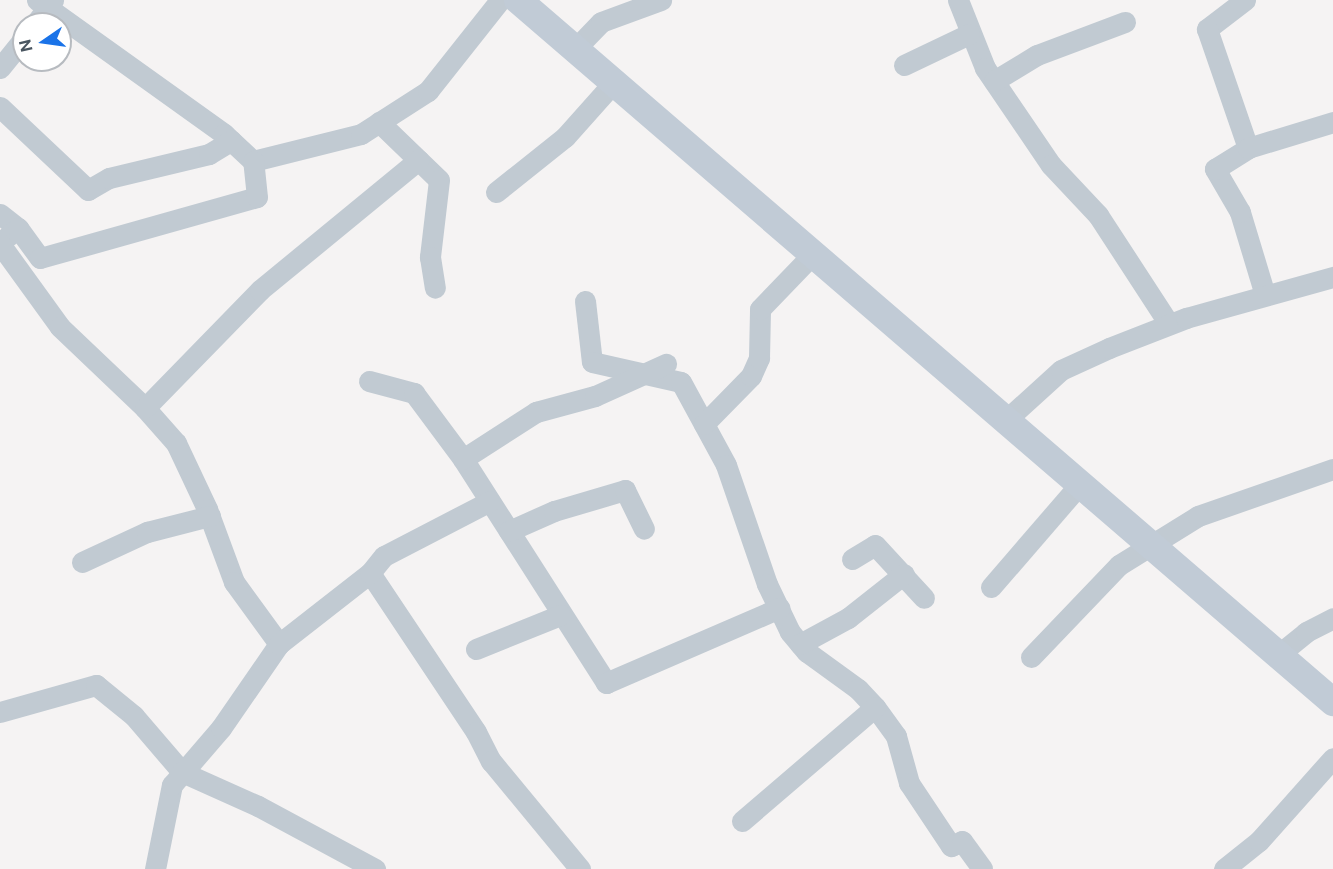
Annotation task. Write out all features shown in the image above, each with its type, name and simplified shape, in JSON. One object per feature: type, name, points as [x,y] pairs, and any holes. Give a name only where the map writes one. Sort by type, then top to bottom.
[{"type":"street","points":[[253,161],[342,141],[379,122],[428,91],[500,0]]},
{"type":"street","points":[[518,0],[1333,702]]},
{"type":"street","points":[[575,49],[601,22],[661,0]]},
{"type":"street","points":[[958,0],[969,34],[994,81],[1051,165],[1098,215],[1169,324]]},
{"type":"street","points":[[1245,0],[1208,29],[1248,148]]},
{"type":"street","points":[[0,214],[18,228],[40,258],[256,197],[253,161],[231,141],[43,8]]},
{"type":"street","points":[[994,81],[1037,55],[1125,22]]},
{"type":"street","points":[[904,65],[969,34]]},
{"type":"street","points":[[0,68],[12,53]]},
{"type":"street","points":[[496,192],[565,137],[614,82]]},
{"type":"street","points":[[0,107],[88,190],[110,178],[209,154],[231,141]]},
{"type":"street","points":[[379,122],[439,180],[430,257],[435,288]]},
{"type":"street","points":[[1265,295],[1240,212],[1215,169],[1248,148],[1333,122]]},
{"type":"street","points":[[145,408],[260,290],[418,160]]},
{"type":"street","points":[[18,228],[0,244],[60,327],[145,408],[176,443],[210,516],[234,582],[279,644]]},
{"type":"street","points":[[704,424],[751,376],[759,358],[760,309],[813,254]]},
{"type":"street","points":[[1006,420],[1061,370],[1169,324],[1333,277]]},
{"type":"street","points":[[585,301],[592,362],[641,375],[681,382],[726,465],[779,608],[801,644],[875,707],[896,736],[909,783],[951,846],[962,841],[982,869]]},
{"type":"street","points":[[463,459],[536,412],[595,396],[666,364]]},
{"type":"street","points":[[369,381],[414,393],[463,459],[510,531],[560,615],[606,683],[779,608]]},
{"type":"street","points":[[1031,657],[1119,566],[1198,516],[1333,469]]},
{"type":"street","points":[[991,587],[1080,484]]},
{"type":"street","points":[[510,531],[554,511],[625,490],[644,530]]},
{"type":"street","points":[[155,869],[172,785],[220,728],[279,644],[370,573],[384,556],[490,501]]},
{"type":"street","points":[[81,562],[147,532],[210,516]]},
{"type":"street","points":[[852,559],[875,545],[924,598]]},
{"type":"street","points":[[370,573],[476,732],[491,761],[580,869]]},
{"type":"street","points":[[801,644],[848,618],[904,574]]},
{"type":"street","points":[[476,650],[560,615]]},
{"type":"street","points":[[1278,655],[1306,632],[1333,618]]},
{"type":"street","points":[[0,711],[96,685],[134,716],[182,772],[258,806],[375,869]]},
{"type":"street","points":[[742,821],[875,707]]},
{"type":"street","points":[[1224,869],[1259,841],[1333,758]]}]
